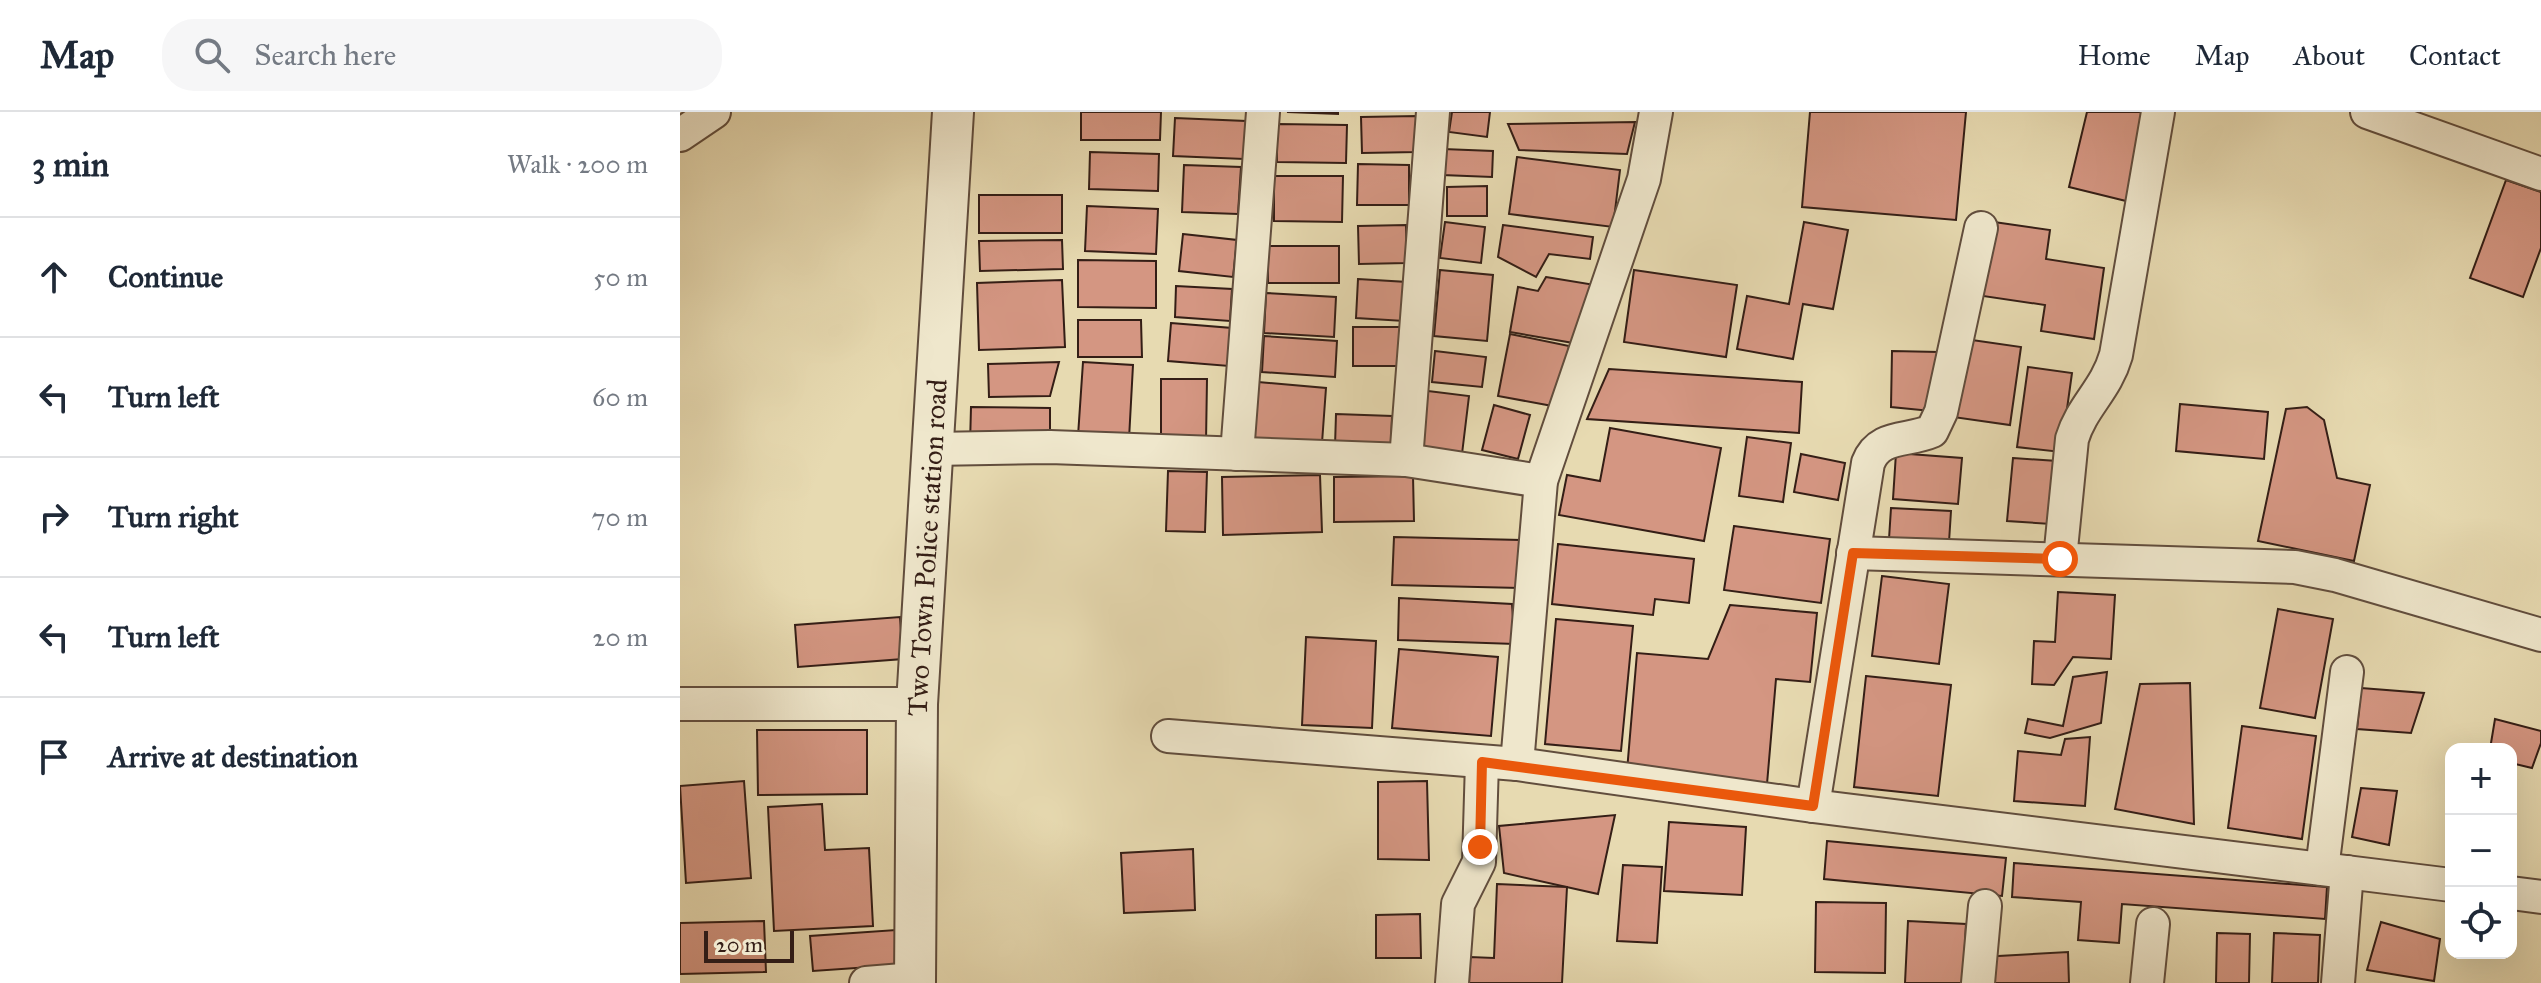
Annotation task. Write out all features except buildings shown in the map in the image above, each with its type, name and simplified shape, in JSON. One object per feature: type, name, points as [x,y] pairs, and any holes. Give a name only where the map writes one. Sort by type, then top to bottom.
[{"type":"street","points":[[680,135],[714,112]]},
{"type":"street","name":"Two Town Police station road","points":[[915,981],[917,704],[953,112]]},
{"type":"street","points":[[1237,454],[1263,112]]},
{"type":"street","points":[[1406,460],[1433,112]]},
{"type":"street","points":[[1517,764],[1541,481],[1644,179],[1656,112]]},
{"type":"street","points":[[2060,559],[2072,439],[2077,422],[2102,392],[2116,355],[2158,112]]},
{"type":"street","points":[[2367,112],[2541,174]]},
{"type":"street","points":[[1813,806],[1853,553],[1873,449],[1889,440],[1917,438],[1932,431],[1941,412],[1981,228]]},
{"type":"street","points":[[932,449],[1050,447],[1406,460],[1541,481]]},
{"type":"street","points":[[1853,553],[2295,567],[2335,575],[2541,635]]},
{"type":"street","points":[[2338,983],[2334,871],[2347,672]]},
{"type":"street","points":[[680,704],[917,704]]},
{"type":"street","points":[[1168,736],[1517,764],[1813,806],[2445,884]]},
{"type":"street","points":[[1452,983],[1458,904],[1479,862],[1482,762]]},
{"type":"street","points":[[2517,894],[2541,897]]},
{"type":"street","points":[[1978,983],[1985,906]]},
{"type":"street","points":[[2147,983],[2153,924]]},
{"type":"street","points":[[866,983],[915,981]]},
{"type":"route","points":[[1480,847],[1482,762],[1517,764],[1813,806],[1853,553],[2060,559]]}]
